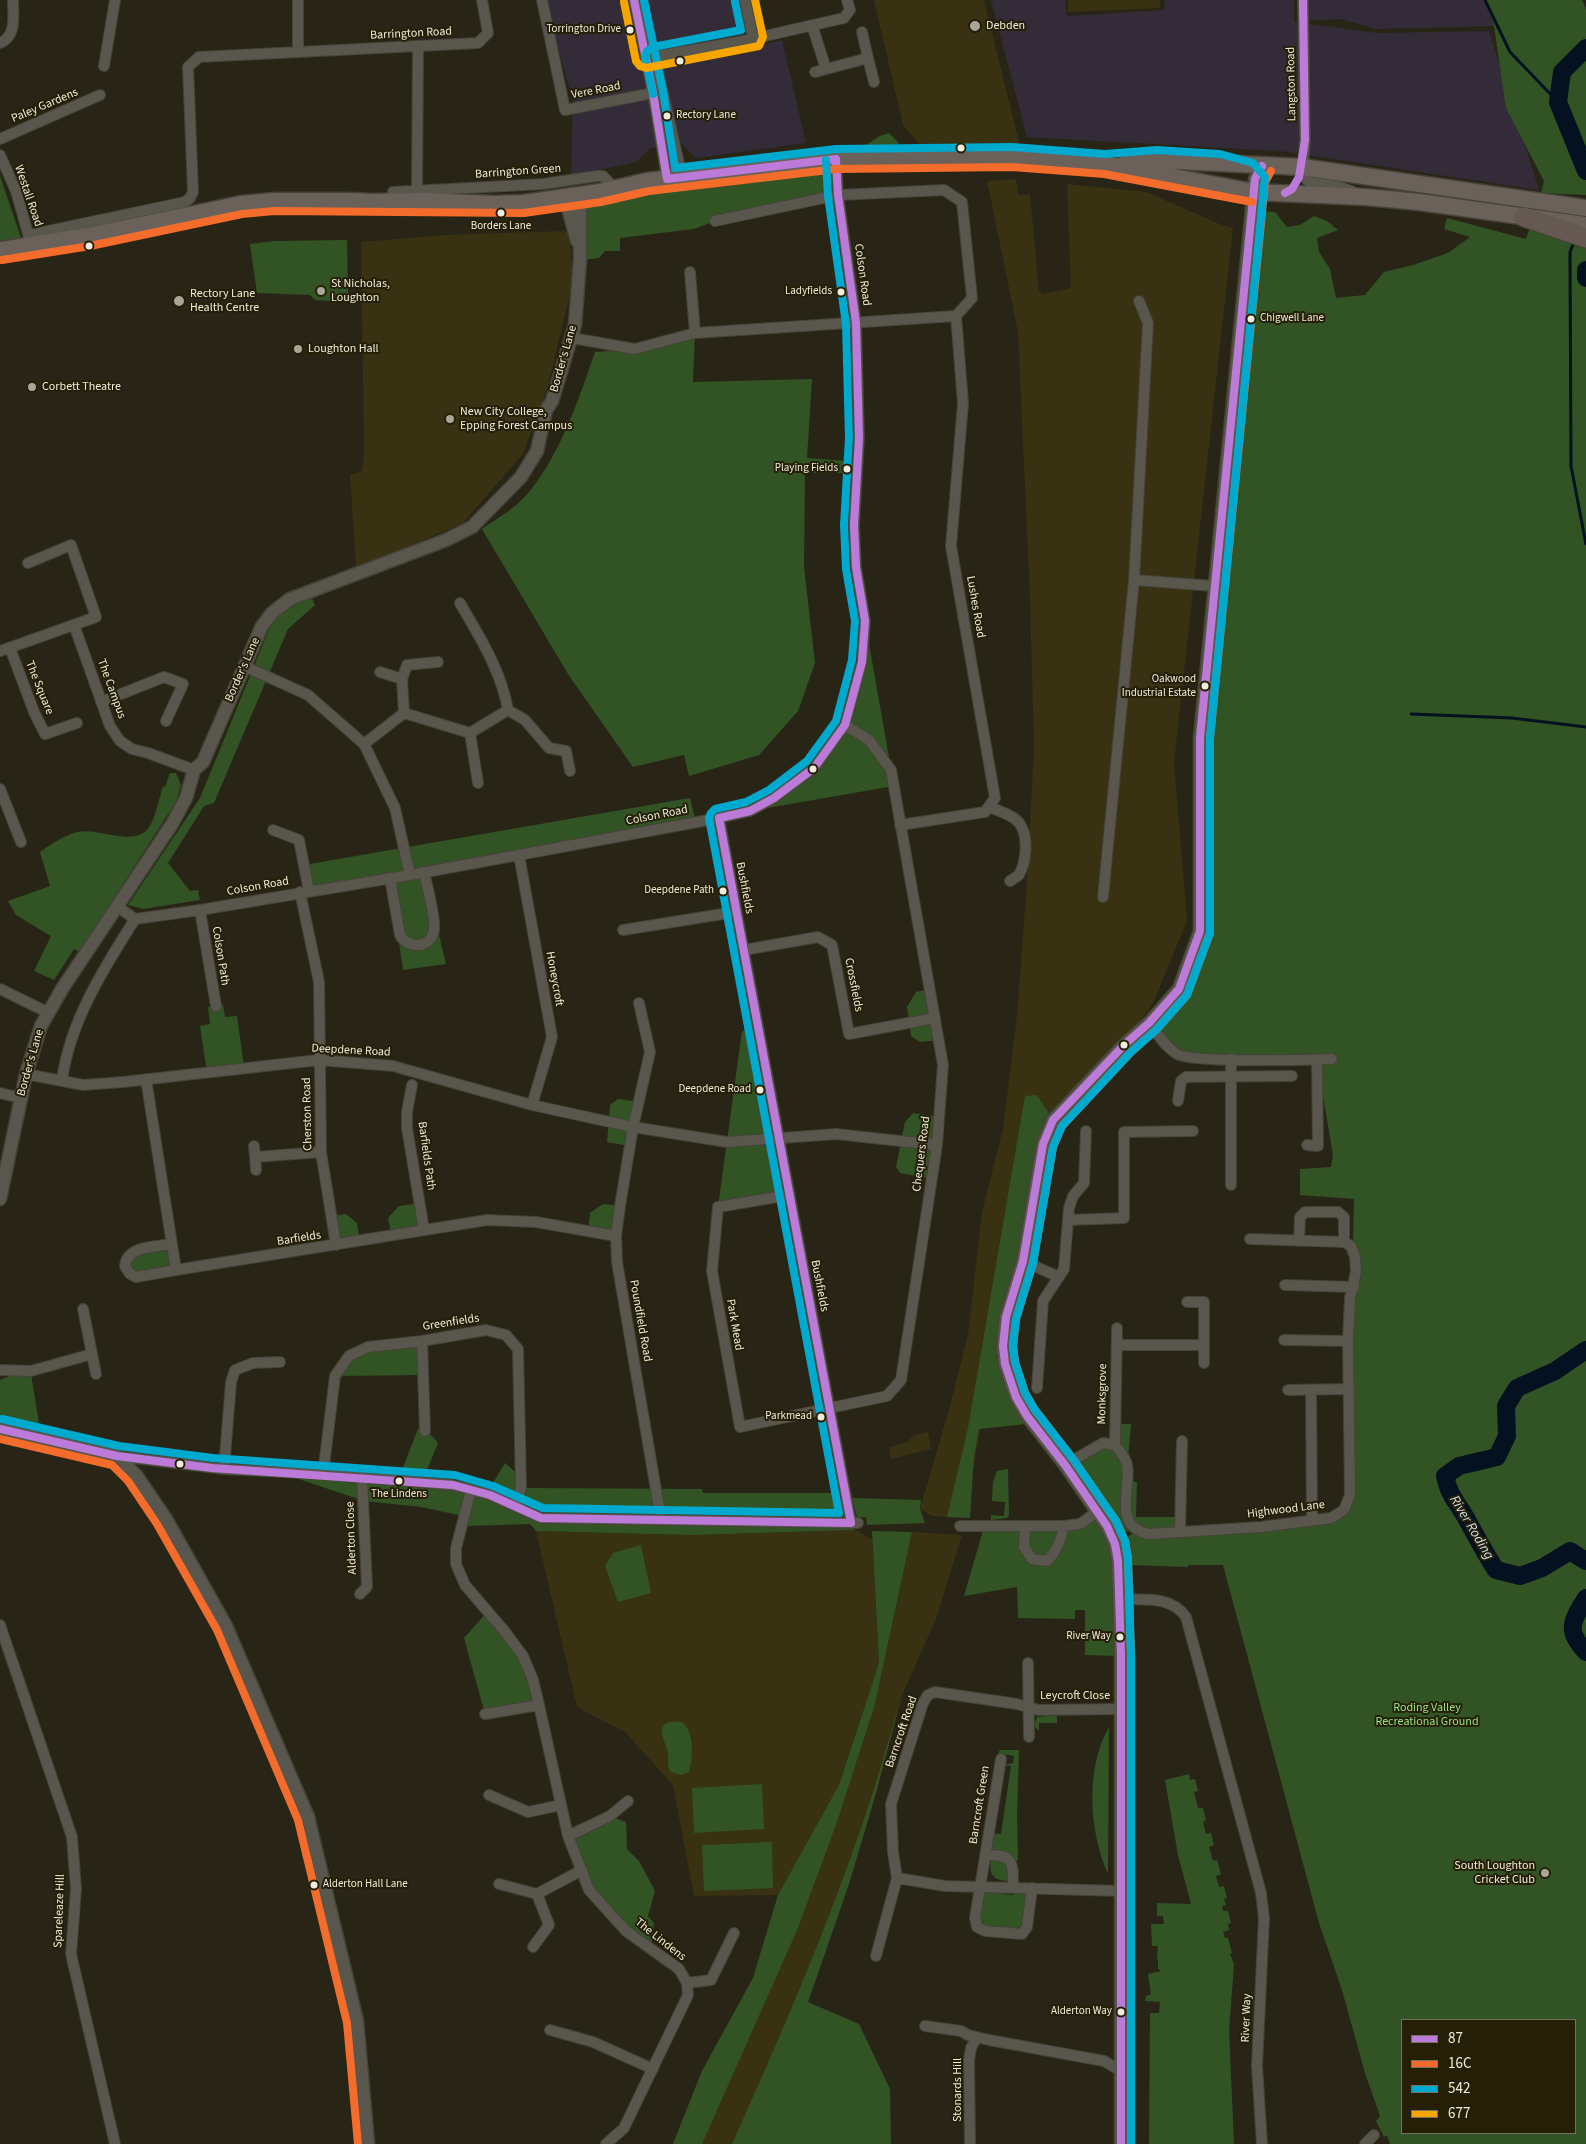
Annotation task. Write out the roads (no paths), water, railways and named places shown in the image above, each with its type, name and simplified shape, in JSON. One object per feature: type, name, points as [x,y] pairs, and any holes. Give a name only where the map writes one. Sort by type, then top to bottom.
[{"type":"highway","points":[[1524,217],[1581,230]]},
{"type":"main road","points":[[0,250],[30,240],[88,236],[241,204],[274,201],[349,200],[373,202],[524,203],[569,191],[615,189],[640,182],[836,160],[1012,157],[1257,179],[1302,167],[1584,208]]},
{"type":"main road","points":[[1106,164],[1156,160],[1218,164],[1257,179],[1285,193],[1419,202],[1524,217]]},
{"type":"street","points":[[0,43],[6,41],[14,28],[13,0]]},
{"type":"street","points":[[104,66],[115,0]]},
{"type":"street","points":[[298,0],[298,52]]},
{"type":"street","name":"Barrington Road","points":[[30,240],[185,202],[193,192],[188,67],[198,57],[478,44],[488,32],[482,0]]},
{"type":"street","name":"Vere Road","points":[[542,0],[565,110],[654,93]]},
{"type":"street","points":[[634,0],[651,58],[654,93],[675,178]]},
{"type":"street","points":[[642,0],[651,58],[675,178]]},
{"type":"street","points":[[745,0],[753,38]]},
{"type":"street","points":[[651,58],[844,18],[850,10],[848,0]]},
{"type":"street","name":"Langston Road","points":[[1285,193],[1296,184],[1302,167],[1305,140],[1303,0]]},
{"type":"street","points":[[812,25],[820,71],[868,58]]},
{"type":"street","points":[[862,32],[874,82]]},
{"type":"street","points":[[417,191],[418,47]]},
{"type":"street","name":"Paley Gardens","points":[[0,139],[100,95]]},
{"type":"street","name":"Westall Road","points":[[0,155],[16,191],[30,240]]},
{"type":"street","name":"Colson Road","points":[[135,919],[410,875],[719,818],[750,811],[774,798],[814,768],[845,725],[862,662],[865,621],[856,566],[854,525],[859,438],[856,323],[838,195],[836,160]]},
{"type":"street","points":[[1302,167],[1302,175],[1309,182],[1338,186],[1366,197]]},
{"type":"street","points":[[1121,2144],[1118,1561],[1115,1544],[1097,1512],[1016,1397],[1005,1364],[1003,1346],[1006,1317],[1022,1261],[1043,1144],[1053,1120],[1124,1045],[1149,1023],[1179,988],[1200,932],[1200,738],[1257,179]]},
{"type":"street","points":[[572,338],[635,349],[695,332],[956,316],[972,298],[962,202],[944,190],[838,195],[714,221]]},
{"type":"street","name":"Barrington Green","points":[[393,192],[569,191]]},
{"type":"street","name":"Border's Lane","points":[[0,1199],[3,1171],[26,1074],[33,1048],[48,1012],[172,824],[186,798],[194,770],[203,762],[262,626],[280,604],[290,599],[446,540],[472,527],[521,477],[537,451],[546,410],[552,401],[575,325],[580,251],[569,191]]},
{"type":"street","points":[[690,272],[695,332]]},
{"type":"street","points":[[1103,897],[1134,580],[1148,323],[1139,301]]},
{"type":"street","name":"Lushes Road","points":[[956,316],[963,403],[951,546],[995,798],[989,807]]},
{"type":"street","name":"The Square","points":[[28,564],[71,545],[96,617],[5,650],[45,734],[78,723]]},
{"type":"street","points":[[1134,580],[1214,586]]},
{"type":"street","points":[[460,603],[492,660],[504,690],[508,710],[526,720],[549,748],[566,751],[570,771]]},
{"type":"street","name":"The Campus","points":[[74,625],[110,726],[120,741],[132,749],[194,770]]},
{"type":"street","points":[[404,712],[402,679],[407,665],[438,662]]},
{"type":"street","points":[[244,666],[308,695],[364,744],[395,808],[410,875]]},
{"type":"street","points":[[380,672],[402,679]]},
{"type":"street","points":[[101,702],[166,673],[183,684],[166,721]]},
{"type":"street","points":[[404,712],[470,733],[508,710]]},
{"type":"street","points":[[364,744],[404,712]]},
{"type":"street","name":"Chequers Road","points":[[830,1408],[887,1396],[901,1380],[937,1145],[943,1065],[891,770],[869,740],[845,725]]},
{"type":"street","points":[[470,733],[478,783]]},
{"type":"street","points":[[0,789],[21,842]]},
{"type":"street","points":[[900,825],[985,812],[989,807],[1012,816],[1020,824],[1025,856],[1019,875],[1010,881]]},
{"type":"street","name":"Bushfields","points":[[662,1519],[854,1522],[788,1196],[719,818]]},
{"type":"street","name":"Cherston Road","points":[[274,830],[299,840],[319,982],[321,1152],[336,1246]]},
{"type":"street","name":"Honeycroft","points":[[519,855],[552,1037],[532,1105]]},
{"type":"street","points":[[390,878],[400,934],[404,941],[413,945],[422,944],[432,938],[435,929],[424,872]]},
{"type":"street","points":[[62,1080],[67,1051],[87,1004],[106,965],[135,919],[118,907]]},
{"type":"street","name":"Colson Path","points":[[200,910],[216,1006]]},
{"type":"street","points":[[623,930],[736,912]]},
{"type":"street","name":"Crossfields","points":[[744,950],[818,937],[832,945],[849,1034],[935,1018]]},
{"type":"street","points":[[0,989],[48,1012]]},
{"type":"street","points":[[634,1127],[650,1052],[640,1003]]},
{"type":"street","points":[[1149,1023],[1168,1048],[1179,1056],[1231,1059],[1332,1059]]},
{"type":"street","points":[[1231,1059],[1231,1185]]},
{"type":"street","name":"Deepdene Road","points":[[26,1074],[83,1085],[319,1060],[394,1066],[532,1105],[634,1127],[727,1142],[836,1134],[937,1145]]},
{"type":"street","points":[[1317,1060],[1317,1146]]},
{"type":"street","points":[[1178,1101],[1181,1081],[1186,1077],[1292,1076]]},
{"type":"street","points":[[146,1079],[176,1270]]},
{"type":"street","name":"Barfields Path","points":[[412,1085],[407,1112],[408,1128],[424,1230]]},
{"type":"street","points":[[0,1093],[21,1098]]},
{"type":"street","name":"Poundfield Road","points":[[634,1127],[616,1236],[617,1262],[662,1519]]},
{"type":"street","points":[[1037,1388],[1043,1301],[1064,1268],[1073,1196],[1084,1183],[1086,1131]]},
{"type":"street","points":[[1069,1220],[1124,1218],[1124,1132],[1193,1131]]},
{"type":"street","points":[[254,1146],[256,1170]]},
{"type":"street","points":[[255,1158],[321,1152]]},
{"type":"street","name":"Park Mead","points":[[788,1196],[718,1207],[712,1272],[740,1427],[830,1408]]},
{"type":"street","name":"Highwood Lane","points":[[1115,1445],[1127,1466],[1124,1508],[1128,1519],[1141,1532],[1149,1534],[1261,1528],[1331,1518],[1344,1510],[1350,1495],[1348,1341],[1350,1298],[1354,1287],[1355,1257],[1351,1246],[1344,1242],[1344,1217],[1338,1212],[1305,1212],[1300,1217],[1299,1240]]},
{"type":"street","name":"Barfields","points":[[172,1244],[133,1251],[128,1256],[125,1266],[130,1274],[136,1277],[336,1246],[486,1220],[536,1222],[616,1236]]},
{"type":"street","points":[[1250,1239],[1344,1242]]},
{"type":"street","points":[[1022,1261],[1059,1278]]},
{"type":"street","points":[[1284,1285],[1354,1287]]},
{"type":"street","points":[[1186,1302],[1204,1302],[1204,1363]]},
{"type":"street","points":[[83,1309],[96,1374]]},
{"type":"street","name":"Monksgrove","points":[[1115,1445],[1117,1328]]},
{"type":"street","name":"Greenfields","points":[[323,1474],[335,1376],[349,1356],[368,1347],[422,1341],[486,1330],[506,1335],[518,1349],[521,1488],[515,1506]]},
{"type":"street","points":[[1284,1340],[1348,1341]]},
{"type":"street","points":[[422,1341],[425,1431]]},
{"type":"street","points":[[1117,1345],[1203,1345]]},
{"type":"street","points":[[0,1370],[31,1371],[92,1354]]},
{"type":"street","points":[[224,1469],[231,1382],[235,1370],[253,1362],[280,1362]]},
{"type":"street","points":[[1288,1390],[1349,1389]]},
{"type":"street","points":[[1311,1391],[1312,1520]]},
{"type":"street","points":[[0,1428],[117,1456],[224,1469],[323,1474],[453,1485],[515,1506],[541,1518],[662,1519]]},
{"type":"street","points":[[1180,1532],[1182,1441]]},
{"type":"street","points":[[1065,1465],[1103,1443],[1115,1445]]},
{"type":"street","points":[[117,1456],[136,1475],[166,1519],[226,1626],[308,1817],[357,2021],[368,2144]]},
{"type":"street","name":"Alderton Close","points":[[360,1594],[367,1587],[362,1478]]},
{"type":"street","name":"The Lindens","points":[[471,1490],[456,1548],[456,1564],[465,1585],[523,1656],[533,1680],[568,1836],[589,1890],[626,1931],[679,1969],[687,1983]]},
{"type":"street","points":[[960,1526],[1063,1526],[1080,1524],[1097,1512]]},
{"type":"street","points":[[1025,1526],[1024,1546],[1032,1558],[1047,1561],[1051,1557],[1062,1534],[1063,1526]]},
{"type":"street","name":"River Way","points":[[1119,1599],[1167,1602],[1181,1608],[1186,1617],[1261,1893],[1264,1918],[1257,2066],[1262,2144]]},
{"type":"street","name":"Spareleaze Hill","points":[[0,1625],[3,1646],[72,1837],[76,1889],[71,1954],[115,2144]]},
{"type":"street","name":"Leycroft Close","points":[[1028,1663],[1029,1737]]},
{"type":"street","name":"Barncroft Road","points":[[896,1878],[891,1804],[923,1703],[928,1695],[935,1692],[1029,1707]]},
{"type":"street","points":[[485,1714],[539,1705]]},
{"type":"street","name":"Leycroft Close","points":[[1029,1707],[1038,1710],[1120,1709]]},
{"type":"street","name":"Barncroft Green","points":[[1001,1758],[975,1918],[977,1927],[985,1931],[1022,1934],[1027,1927],[1032,1888]]},
{"type":"street","points":[[489,1795],[528,1812],[561,1805]]},
{"type":"street","points":[[568,1836],[610,1816],[628,1801]]},
{"type":"street","name":"Barncroft Green","points":[[985,1855],[1005,1856],[1010,1861],[1013,1867],[1013,1888]]},
{"type":"street","points":[[499,1884],[537,1894],[582,1870]]},
{"type":"street","points":[[876,1956],[896,1878],[945,1886],[1121,1890]]},
{"type":"street","points":[[533,1947],[549,1925],[537,1894]]},
{"type":"street","points":[[606,2144],[624,2128],[688,1995],[687,1983],[712,1980],[734,1933]]},
{"type":"street","points":[[925,2026],[961,2031],[976,2038],[1104,2060],[1121,2072]]},
{"type":"street","points":[[550,2030],[593,2042],[652,2069]]},
{"type":"street","name":"Stonards Hill","points":[[970,2144],[969,2060],[971,2048],[976,2038]]},
{"type":"street","points":[[1365,2144],[1374,2135]]},
{"type":"waterway","points":[[1485,0],[1510,52],[1558,102]]},
{"type":"waterway","name":"River Roding","points":[[1586,48],[1562,72],[1558,102],[1586,171]]},
{"type":"waterway","points":[[1574,242],[1570,252],[1571,466],[1586,544]]},
{"type":"waterway","name":"River Roding","points":[[1586,270],[1586,278]]},
{"type":"waterway","points":[[1411,714],[1512,718],[1586,727]]},
{"type":"waterway","name":"River Roding","points":[[1586,1350],[1555,1371],[1517,1388],[1506,1406],[1507,1436],[1497,1457],[1459,1466],[1445,1476],[1451,1494],[1496,1570],[1520,1576],[1542,1568],[1570,1551],[1586,1561]]},
{"type":"waterway","name":"River Roding","points":[[1586,1598],[1574,1619],[1573,1625],[1575,1638],[1586,1652]]},
{"type":"place","name":"Debden","points":[[975,26]]},
{"type":"place","name":"Torrington Drive","points":[[630,30]]},
{"type":"place","name":"Rectory Lane","points":[[667,116]]},
{"type":"place","name":"Borders Lane","points":[[501,213]]},
{"type":"place","name":"St Nicholas, Loughton","points":[[321,291]]},
{"type":"place","name":"Ladyfields","points":[[841,292]]},
{"type":"place","name":"Rectory Lane Health Centre","points":[[179,301]]},
{"type":"place","name":"Chigwell Lane","points":[[1251,319]]},
{"type":"place","name":"Loughton Hall","points":[[298,349]]},
{"type":"place","name":"Corbett Theatre","points":[[32,387]]},
{"type":"place","name":"New City College, Epping Forest Campus","points":[[450,419]]},
{"type":"place","name":"Playing Fields","points":[[847,469]]},
{"type":"place","name":"Oakwood Industrial Estate","points":[[1205,686]]},
{"type":"place","name":"Deepdene Path","points":[[723,891]]},
{"type":"place","name":"Deepdene Road","points":[[760,1090]]},
{"type":"place","name":"Parkmead","points":[[821,1417]]},
{"type":"place","name":"The Lindens","points":[[399,1481]]},
{"type":"place","name":"River Way","points":[[1120,1637]]},
{"type":"place","name":"South Loughton Cricket Club","points":[[1545,1873]]},
{"type":"place","name":"Alderton Hall Lane","points":[[314,1885]]},
{"type":"place","name":"Alderton Way","points":[[1121,2012]]},
{"type":"park label","name":"Roding Valley Recreational Ground","points":[[1427,1715]]}]
